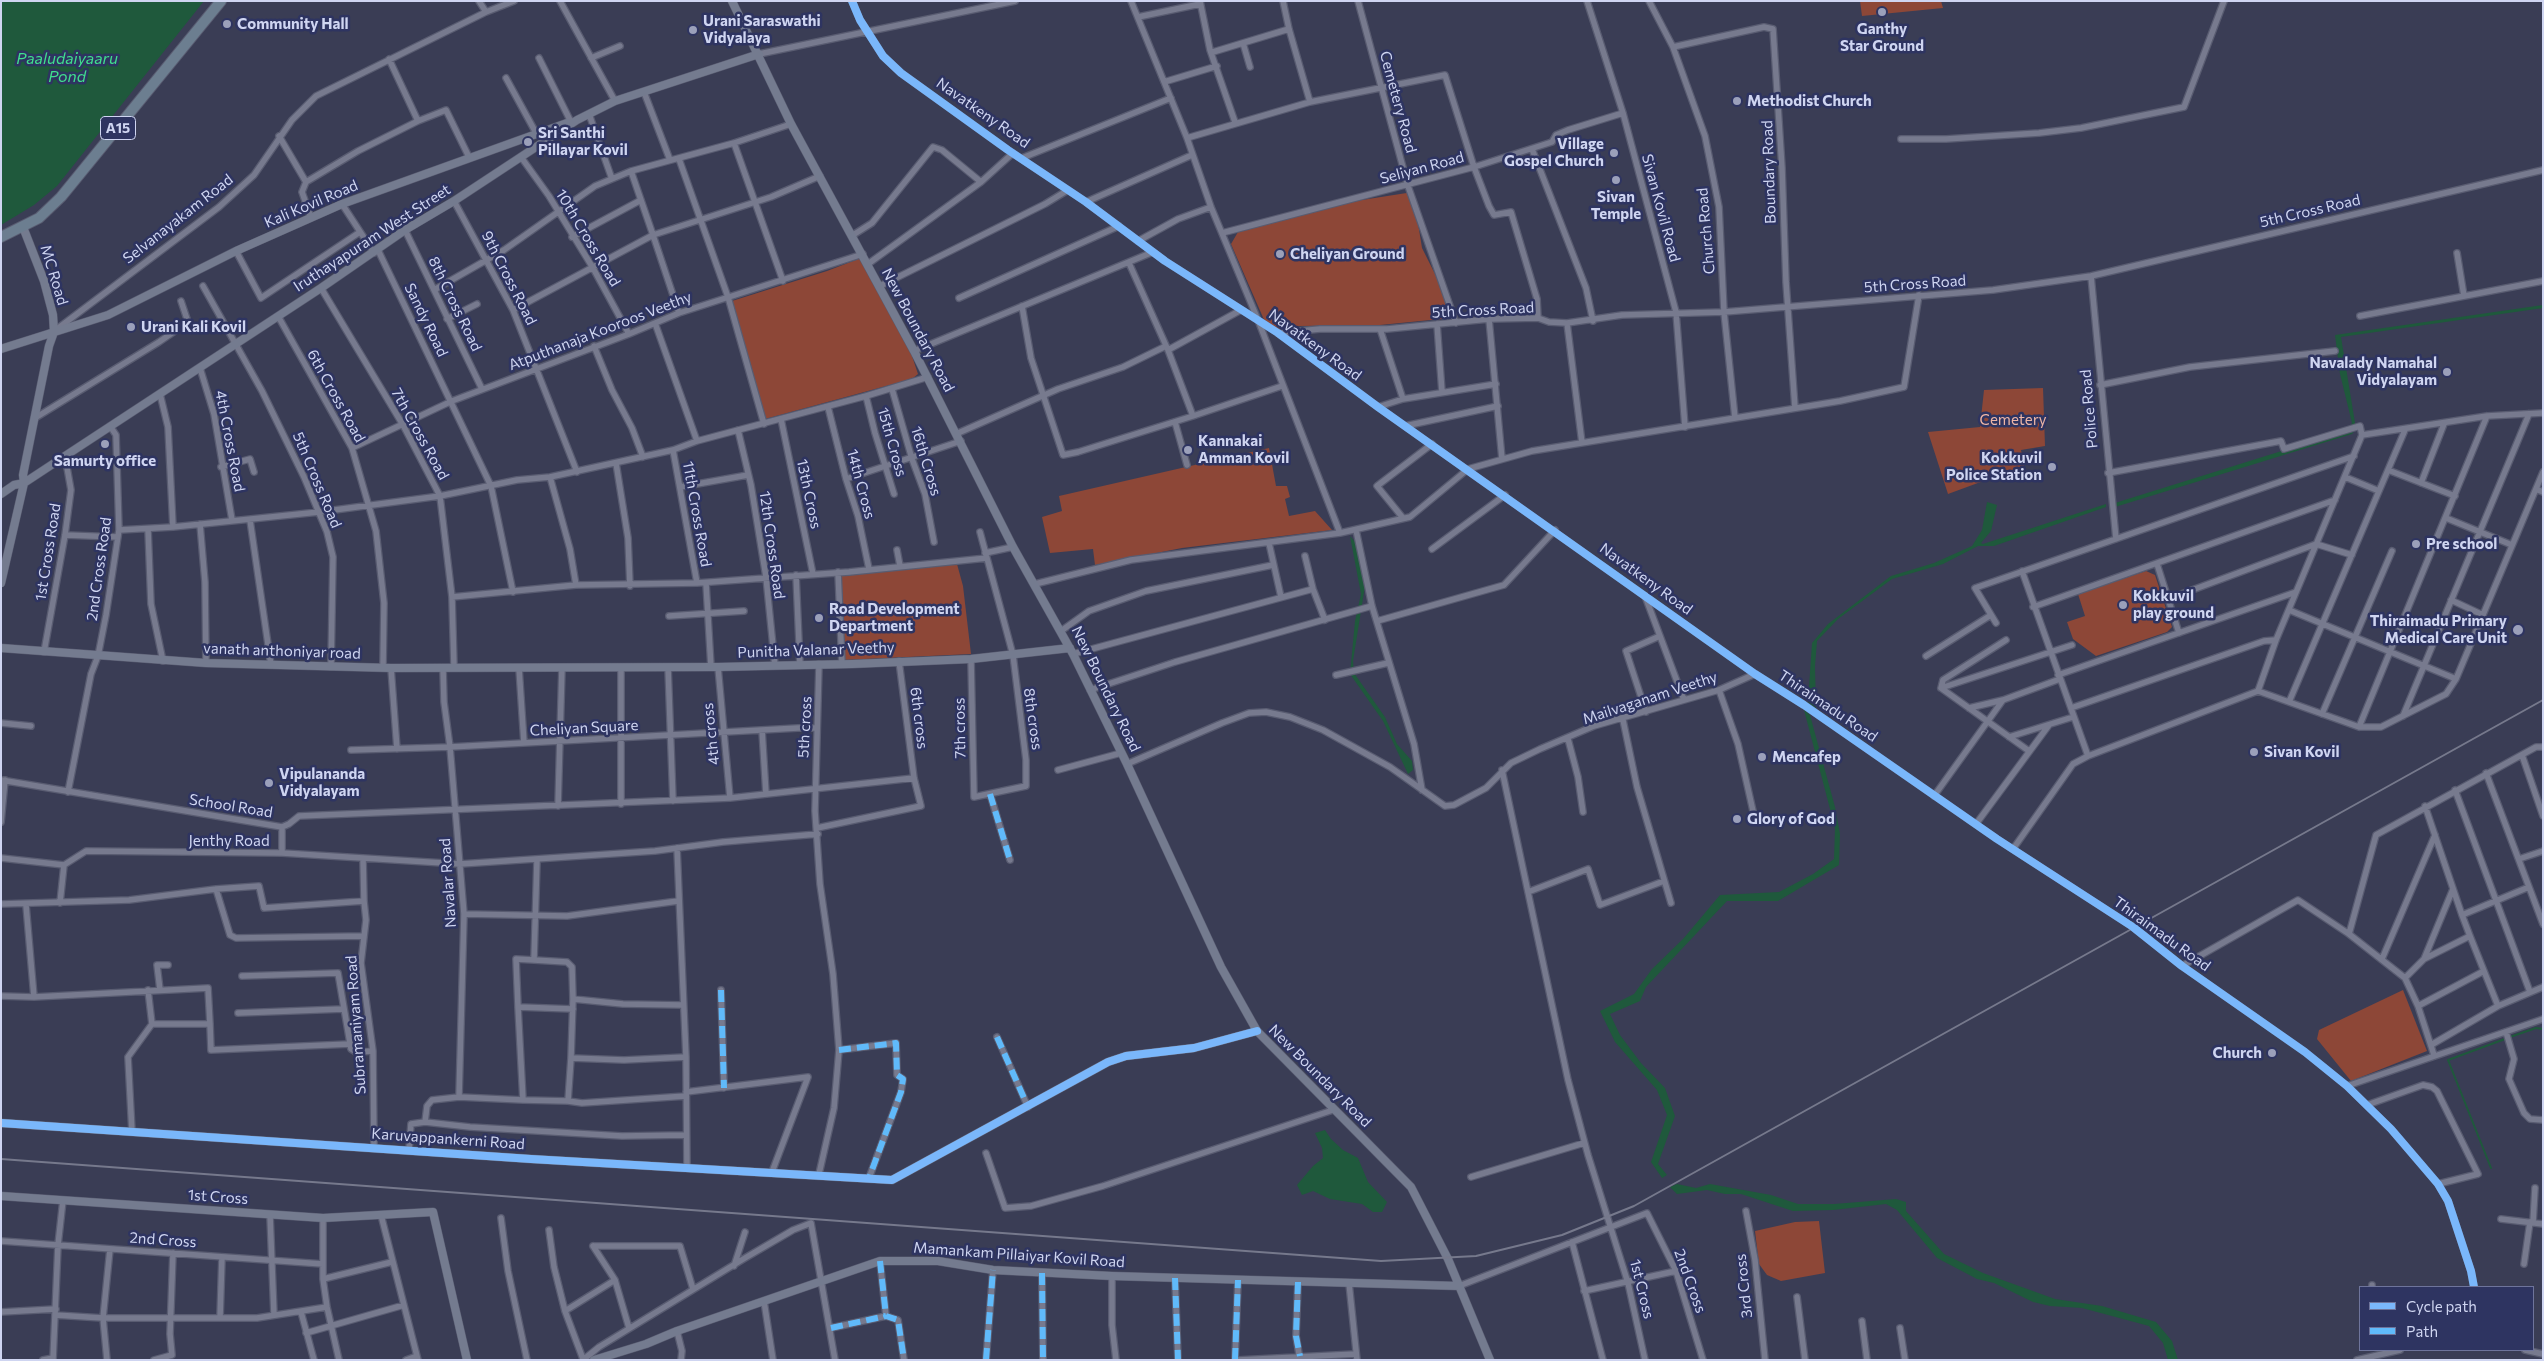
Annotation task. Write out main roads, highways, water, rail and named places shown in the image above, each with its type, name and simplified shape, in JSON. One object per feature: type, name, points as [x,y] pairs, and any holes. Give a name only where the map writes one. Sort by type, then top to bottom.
[{"type":"highway","name":"A15","points":[[1,237],[39,218],[61,197],[221,1]]},
{"type":"water","name":"Paaludaiyaaru Pond","points":[[1,1],[204,1],[57,186],[34,205],[1,225]]},
{"type":"water","points":[[2543,305],[2543,308],[2341,337],[2356,429],[2352,434],[2115,507],[2115,503],[2349,430],[2352,423],[2340,374],[2335,335]]},
{"type":"water","points":[[1987,502],[1997,505],[1991,531],[1981,543],[1983,544],[2106,504],[2106,507],[1994,546],[1978,546],[1943,564],[1892,579],[1838,619],[1817,641],[1815,666],[1816,708],[1808,702],[1812,643],[1828,624],[1891,576],[1934,563],[1972,546],[1982,530]]},
{"type":"water","points":[[1350,536],[1355,542],[1365,586],[1353,661],[1354,673],[1385,717],[1397,744],[1412,761],[1413,770],[1408,774],[1383,721],[1350,674],[1355,621],[1361,594]]},
{"type":"water","points":[[1804,710],[1810,715],[1835,807],[1840,834],[1839,865],[1778,901],[1727,901],[1646,987],[1640,1001],[1610,1014],[1620,1035],[1641,1063],[1665,1088],[1675,1116],[1658,1164],[1667,1175],[1662,1178],[1651,1162],[1667,1115],[1657,1090],[1615,1042],[1600,1011],[1634,994],[1652,969],[1683,939],[1720,895],[1779,892],[1813,874],[1834,859],[1835,828]]},
{"type":"water","points":[[1325,1130],[1331,1139],[1343,1150],[1358,1158],[1368,1182],[1387,1202],[1382,1212],[1373,1212],[1362,1204],[1330,1199],[1313,1191],[1302,1195],[1297,1185],[1313,1166],[1323,1158],[1322,1148],[1315,1133]]},
{"type":"water","points":[[1677,1184],[1696,1188],[1710,1184],[1771,1195],[1798,1204],[1834,1204],[1896,1199],[1906,1202],[1906,1211],[1944,1254],[1983,1273],[2055,1299],[2102,1306],[2156,1322],[2172,1341],[2178,1360],[2168,1360],[2163,1343],[2149,1326],[2082,1308],[2050,1306],[2033,1302],[1994,1283],[1977,1279],[1937,1258],[1897,1210],[1886,1204],[1833,1210],[1793,1211],[1741,1194],[1725,1194],[1707,1190],[1677,1194],[1670,1187]]},
{"type":"waterway","points":[[2510,1037],[2536,1028],[2543,1029]]},
{"type":"waterway","points":[[2491,1168],[2448,1060],[2505,1039]]},
{"type":"railway","points":[[1,1159],[1381,1261],[1476,1256],[1562,1235],[1634,1206],[2543,700]]},
{"type":"place","name":"Ganthy Star Ground","points":[[1882,12]]},
{"type":"place","name":"Community Hall","points":[[227,24]]},
{"type":"place","name":"Urani Saraswathi Vidyalaya","points":[[693,30]]},
{"type":"place","name":"Methodist Church","points":[[1737,101]]},
{"type":"place","name":"Sri Santhi Pillayar Kovil","points":[[528,142]]},
{"type":"place","name":"Village Gospel Church","points":[[1614,153]]},
{"type":"place","name":"Sivan Temple","points":[[1616,180]]},
{"type":"place","name":"Cheliyan Ground","points":[[1280,254]]},
{"type":"place","name":"Urani Kali Kovil","points":[[131,327]]},
{"type":"place","name":"Navalady Namahal Vidyalayam","points":[[2447,372]]},
{"type":"place","name":"Samurty office","points":[[105,444]]},
{"type":"place","name":"Kannakai Amman Kovil","points":[[1188,450]]},
{"type":"place","name":"Kokkuvil Police Station","points":[[2052,467]]},
{"type":"place","name":"Pre school","points":[[2416,544]]},
{"type":"place","name":"Kokkuvil play ground","points":[[2123,605]]},
{"type":"place","name":"Road Development Department","points":[[819,618]]},
{"type":"place","name":"Thiraimadu Primary Medical Care Unit","points":[[2518,630]]},
{"type":"place","name":"Sivan Kovil","points":[[2254,752]]},
{"type":"place","name":"Mencafep","points":[[1762,757]]},
{"type":"place","name":"Vipulananda Vidyalayam","points":[[269,783]]},
{"type":"place","name":"Glory of God","points":[[1737,819]]},
{"type":"place","name":"Church","points":[[2272,1053]]},
{"type":"park label","name":"Cemetery","points":[[2013,420]]}]
